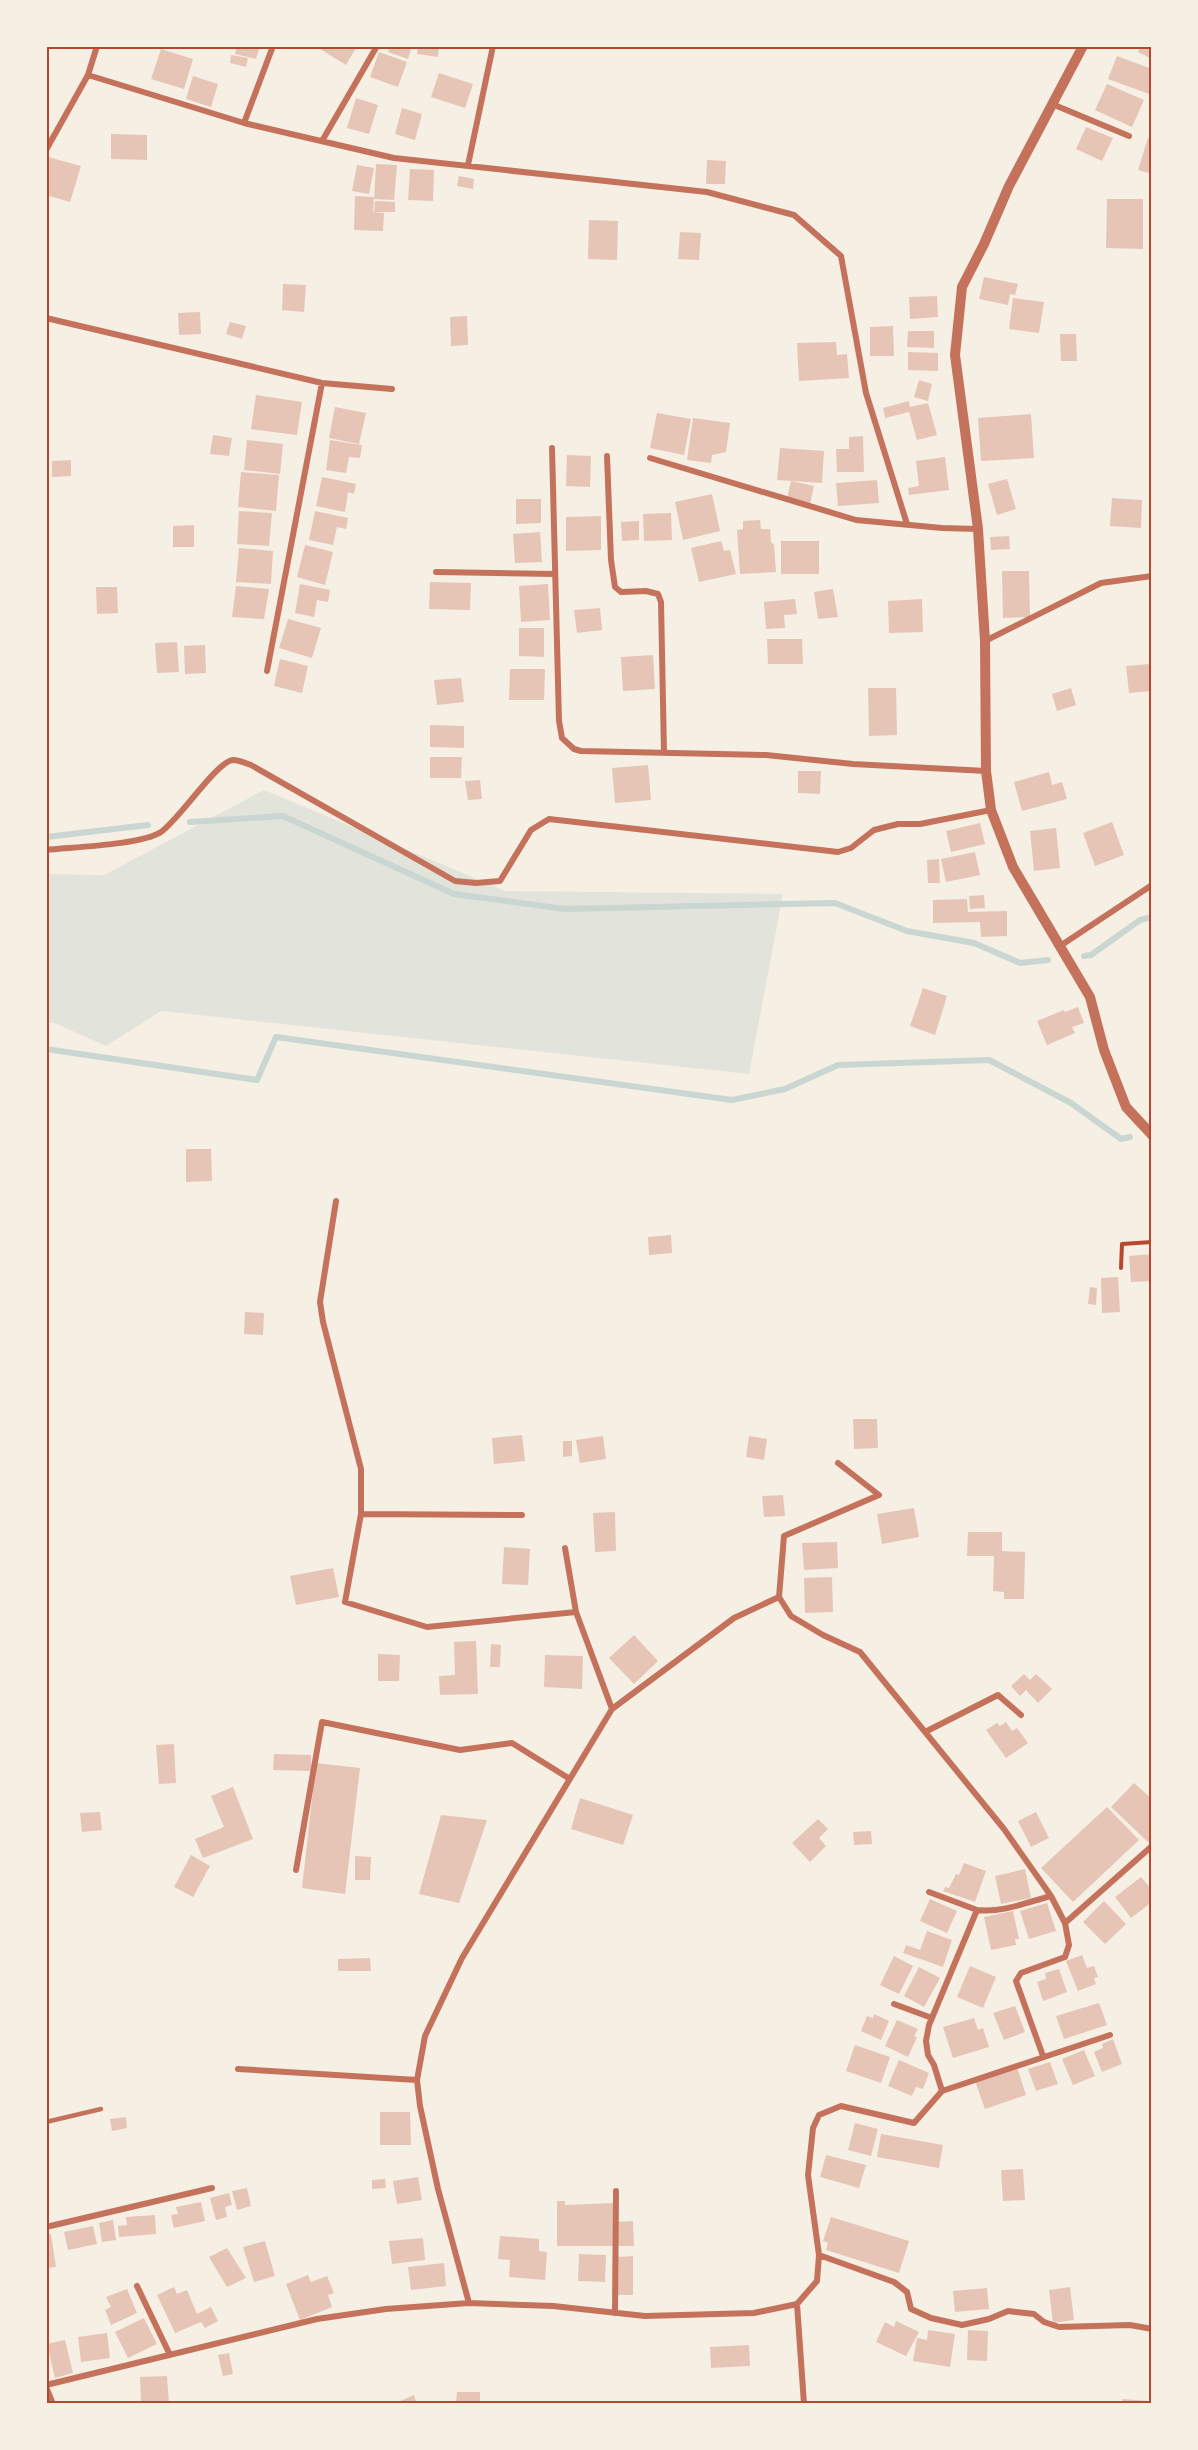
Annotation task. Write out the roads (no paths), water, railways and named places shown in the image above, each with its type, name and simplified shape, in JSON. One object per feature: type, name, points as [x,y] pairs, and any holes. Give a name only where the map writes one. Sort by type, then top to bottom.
[{"type":"street","points":[[46,150],[88,75],[97,46]]},
{"type":"street","points":[[244,123],[273,46]]},
{"type":"street","points":[[322,141],[377,46]]},
{"type":"street","points":[[468,165],[493,46]]},
{"type":"street","points":[[1083,46],[1008,186],[984,244],[962,287],[955,355],[978,529],[985,641],[986,771],[991,810],[1013,867],[1090,997],[1104,1050],[1126,1107],[1152,1135]]},
{"type":"street","points":[[88,75],[244,123],[394,158],[707,192],[794,215],[841,256],[866,393],[907,524]]},
{"type":"street","points":[[1052,104],[1129,136]]},
{"type":"street","points":[[46,318],[322,384],[392,389]]},
{"type":"street","points":[[267,671],[322,384]]},
{"type":"street","points":[[552,448],[559,721],[562,738],[574,749],[766,755],[853,764],[986,771]]},
{"type":"street","points":[[607,456],[611,560],[615,587],[621,592],[646,591],[658,594],[661,602],[664,753]]},
{"type":"street","points":[[650,458],[856,520],[978,529]]},
{"type":"street","points":[[436,572],[555,574]]},
{"type":"street","points":[[985,641],[1101,583],[1152,576]]},
{"type":"street","points":[[46,850],[135,840],[160,832],[187,806],[222,764],[233,760],[251,765],[455,881],[476,884],[500,881],[531,830],[549,819],[838,852],[851,848],[874,830],[898,824],[920,824],[991,810]]},
{"type":"street","points":[[1060,946],[1152,885]]},
{"type":"street","points":[[336,1201],[320,1302],[323,1322],[361,1469],[361,1514],[345,1602],[427,1627],[576,1612]]},
{"type":"street","points":[[838,1463],[879,1496],[784,1536],[779,1597],[791,1616],[823,1635],[860,1652],[1004,1829],[1052,1896],[1065,1923],[1069,1945],[1065,1957],[1021,1973],[1016,1981],[1043,2056]]},
{"type":"street","points":[[361,1514],[522,1515]]},
{"type":"street","points":[[565,1548],[576,1612],[612,1709]]},
{"type":"street","points":[[469,2303],[438,2189],[420,2106],[417,2080],[425,2036],[462,1958],[612,1709],[734,1618],[779,1597]]},
{"type":"street","points":[[925,1732],[998,1695],[1021,1715]]},
{"type":"street","points":[[296,1870],[322,1722],[460,1750],[512,1743],[570,1779]]},
{"type":"street","points":[[1065,1923],[1152,1846]]},
{"type":"street","points":[[929,1892],[977,1910],[997,1910],[1052,1896]]},
{"type":"street","points":[[942,2091],[934,2065],[928,2055],[926,2041],[932,2018],[977,1910]]},
{"type":"street","points":[[894,2004],[932,2018]]},
{"type":"street","points":[[53,2403],[46,2386],[317,2319],[386,2309],[469,2303],[553,2306],[645,2316],[754,2313],[797,2304],[817,2281],[819,2255],[808,2175],[813,2128],[819,2115],[841,2106],[914,2122],[942,2091],[1110,2035]]},
{"type":"street","points":[[238,2069],[417,2080]]},
{"type":"street","points":[[46,2227],[212,2188]]},
{"type":"street","points":[[615,2313],[616,2191]]},
{"type":"street","points":[[819,2255],[894,2282],[907,2292],[911,2309],[931,2318],[952,2323],[962,2325],[989,2319],[1008,2311],[1034,2314],[1044,2322],[1059,2327],[1130,2325],[1152,2329]]},
{"type":"street","points":[[137,2286],[170,2355]]},
{"type":"street","points":[[797,2304],[804,2403]]},
{"type":"lane","points":[[46,2122],[101,2109]]},
{"type":"waterway","points":[[190,822],[283,816],[454,894],[565,909],[835,903],[907,931],[974,943],[1020,963],[1048,960]]},
{"type":"waterway","points":[[46,837],[148,825]]},
{"type":"waterway","points":[[1084,956],[1091,955],[1140,920],[1152,917]]},
{"type":"waterway","points":[[46,1049],[257,1080],[276,1037],[732,1100],[785,1089],[838,1065],[989,1060],[1071,1103],[1121,1139],[1130,1137]]}]
